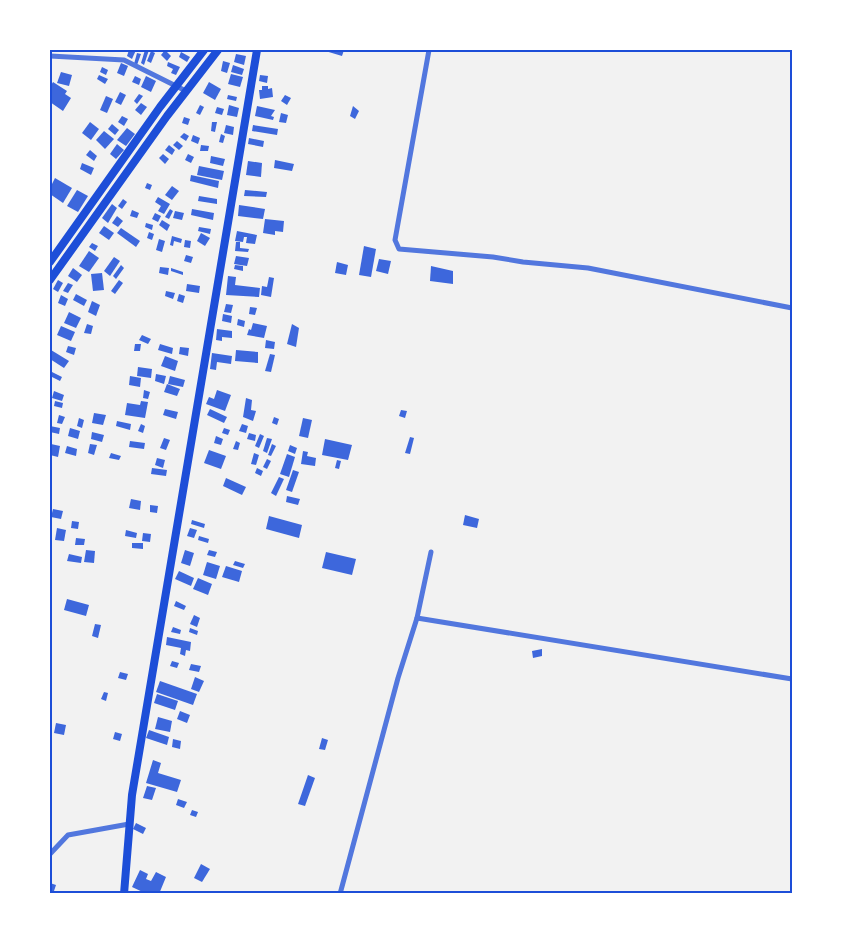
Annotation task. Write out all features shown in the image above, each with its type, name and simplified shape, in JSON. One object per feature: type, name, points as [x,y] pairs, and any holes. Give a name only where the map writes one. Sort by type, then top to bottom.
[{"type":"main road","points":[[50,262],[204,50]]},
{"type":"main road","points":[[50,280],[218,50]]},
{"type":"main road","points":[[123,894],[132,795],[158,628],[257,50]]},
{"type":"street","points":[[429,50],[395,240],[399,249],[588,268],[792,308]]},
{"type":"street","points":[[50,56],[124,60],[186,91]]},
{"type":"street","points":[[340,894],[398,678],[417,618],[431,552]]},
{"type":"street","points":[[417,618],[792,679]]},
{"type":"street","points":[[50,854],[68,835],[129,824]]},
{"type":"building","points":[[129,50],[136,50],[132,59],[127,56]]},
{"type":"building","points":[[145,50],[149,50],[144,65],[141,63]]},
{"type":"building","points":[[165,50],[171,56],[167,61],[161,55]]},
{"type":"building","points":[[322,50],[344,50],[342,56]]},
{"type":"building","points":[[151,51],[155,53],[151,63],[147,61]]},
{"type":"building","points":[[181,52],[190,57],[187,62],[179,57]]},
{"type":"building","points":[[137,53],[141,54],[137,65],[134,64]]},
{"type":"building","points":[[236,54],[246,56],[244,65],[234,62]]},
{"type":"building","points":[[223,61],[230,63],[227,73],[221,71]]},
{"type":"building","points":[[168,62],[180,67],[176,75],[171,73],[173,69],[167,66]]},
{"type":"building","points":[[121,63],[128,66],[124,76],[117,73]]},
{"type":"building","points":[[233,65],[244,69],[242,75],[231,72]]},
{"type":"building","points":[[102,67],[108,70],[106,75],[100,72]]},
{"type":"building","points":[[61,72],[72,75],[69,86],[57,83]]},
{"type":"building","points":[[231,74],[243,77],[240,87],[228,84]]},
{"type":"building","points":[[99,75],[108,79],[105,84],[97,79]]},
{"type":"building","points":[[260,75],[268,76],[267,83],[259,81]]},
{"type":"building","points":[[135,76],[141,79],[139,85],[132,82]]},
{"type":"building","points":[[146,76],[156,81],[151,92],[141,87]]},
{"type":"building","points":[[53,82],[67,91],[65,94],[71,98],[63,111],[50,102],[50,87]]},
{"type":"building","points":[[209,82],[221,89],[215,100],[203,93]]},
{"type":"building","points":[[262,86],[272,88],[273,97],[260,99],[259,90],[262,90]]},
{"type":"building","points":[[120,92],[126,95],[121,105],[115,102]]},
{"type":"building","points":[[139,94],[143,96],[137,104],[134,101]]},
{"type":"building","points":[[228,95],[237,97],[236,101],[227,99]]},
{"type":"building","points":[[285,95],[291,98],[287,105],[281,101]]},
{"type":"building","points":[[106,96],[113,99],[107,113],[100,110]]},
{"type":"building","points":[[141,103],[147,107],[141,115],[135,110]]},
{"type":"building","points":[[200,105],[204,107],[200,115],[196,113]]},
{"type":"building","points":[[229,105],[239,108],[237,117],[227,115]]},
{"type":"building","points":[[257,106],[275,110],[271,116],[274,117],[273,120],[255,116]]},
{"type":"building","points":[[353,106],[359,111],[355,119],[350,116]]},
{"type":"building","points":[[217,107],[224,109],[222,115],[215,113]]},
{"type":"building","points":[[281,113],[288,115],[286,123],[279,122]]},
{"type":"building","points":[[122,116],[128,119],[124,126],[118,122]]},
{"type":"building","points":[[184,117],[190,119],[188,125],[182,123]]},
{"type":"building","points":[[90,122],[99,129],[91,140],[82,133]]},
{"type":"building","points":[[212,122],[217,122],[215,132],[211,131]]},
{"type":"building","points":[[112,124],[119,130],[115,135],[108,129]]},
{"type":"building","points":[[226,125],[234,127],[233,135],[224,133]]},
{"type":"building","points":[[253,125],[278,129],[277,135],[252,131]]},
{"type":"building","points":[[127,128],[135,134],[126,146],[117,140]]},
{"type":"building","points":[[104,131],[114,139],[105,149],[96,140]]},
{"type":"building","points":[[184,133],[189,136],[186,141],[180,137]]},
{"type":"building","points":[[221,134],[225,136],[223,143],[219,142]]},
{"type":"building","points":[[193,135],[200,138],[198,144],[191,141]]},
{"type":"building","points":[[249,138],[264,141],[263,147],[248,144]]},
{"type":"building","points":[[177,141],[183,146],[179,150],[173,145]]},
{"type":"building","points":[[117,144],[124,150],[116,159],[110,154]]},
{"type":"building","points":[[169,145],[175,150],[172,155],[165,150]]},
{"type":"building","points":[[201,145],[209,146],[208,151],[200,151]]},
{"type":"building","points":[[90,150],[97,156],[94,161],[86,155]]},
{"type":"building","points":[[163,154],[169,159],[165,164],[159,158]]},
{"type":"building","points":[[188,154],[194,157],[191,163],[185,160]]},
{"type":"building","points":[[211,156],[225,159],[223,166],[210,163]]},
{"type":"building","points":[[275,160],[294,164],[292,171],[274,168]]},
{"type":"building","points":[[248,161],[262,163],[261,177],[246,175]]},
{"type":"building","points":[[82,163],[94,168],[91,175],[80,169]]},
{"type":"building","points":[[199,166],[224,171],[222,180],[197,175]]},
{"type":"building","points":[[191,175],[219,181],[218,188],[190,181]]},
{"type":"building","points":[[55,178],[72,188],[63,203],[50,194]]},
{"type":"building","points":[[147,183],[152,185],[150,190],[145,188]]},
{"type":"building","points":[[172,186],[179,191],[172,200],[165,195]]},
{"type":"building","points":[[77,190],[88,196],[78,212],[67,206]]},
{"type":"building","points":[[245,190],[267,192],[266,197],[244,196]]},
{"type":"building","points":[[199,196],[217,199],[217,204],[198,201]]},
{"type":"building","points":[[158,197],[170,204],[164,214],[158,211],[161,206],[155,202]]},
{"type":"building","points":[[123,199],[127,202],[122,209],[118,206]]},
{"type":"building","points":[[112,204],[117,208],[108,223],[102,218]]},
{"type":"building","points":[[239,205],[265,209],[263,219],[238,216]]},
{"type":"building","points":[[170,209],[173,211],[169,219],[165,217]]},
{"type":"building","points":[[192,209],[214,213],[213,220],[191,215]]},
{"type":"building","points":[[132,210],[139,213],[137,218],[130,216]]},
{"type":"building","points":[[175,211],[184,213],[182,220],[173,218]]},
{"type":"building","points":[[155,213],[161,216],[158,222],[152,219]]},
{"type":"building","points":[[117,216],[123,221],[118,227],[112,223]]},
{"type":"building","points":[[265,219],[284,221],[283,232],[275,231],[275,235],[263,233]]},
{"type":"building","points":[[162,220],[170,225],[167,231],[159,225]]},
{"type":"building","points":[[146,223],[153,225],[152,230],[145,227]]},
{"type":"building","points":[[104,226],[114,233],[109,240],[99,233]]},
{"type":"building","points":[[199,227],[211,229],[210,234],[198,231]]},
{"type":"building","points":[[121,228],[140,241],[136,247],[117,233]]},
{"type":"building","points":[[237,231],[257,235],[255,244],[246,243],[247,237],[244,237],[243,242],[235,241]]},
{"type":"building","points":[[149,232],[154,234],[152,240],[147,238]]},
{"type":"building","points":[[201,233],[210,238],[205,246],[197,241]]},
{"type":"building","points":[[172,236],[182,239],[181,243],[174,241],[173,246],[170,245]]},
{"type":"building","points":[[159,239],[165,241],[162,252],[156,250]]},
{"type":"building","points":[[185,240],[191,241],[190,248],[184,247]]},
{"type":"building","points":[[236,242],[240,242],[240,248],[249,249],[248,252],[235,251]]},
{"type":"building","points":[[92,243],[98,246],[95,251],[89,247]]},
{"type":"building","points":[[364,246],[376,249],[371,277],[359,275]]},
{"type":"building","points":[[89,251],[99,258],[89,272],[79,266]]},
{"type":"building","points":[[186,255],[193,257],[191,263],[184,261]]},
{"type":"building","points":[[236,256],[249,258],[247,266],[234,264]]},
{"type":"building","points":[[114,257],[120,261],[110,276],[104,271]]},
{"type":"building","points":[[379,259],[391,261],[388,274],[376,271]]},
{"type":"building","points":[[337,262],[348,265],[346,275],[335,273]]},
{"type":"building","points":[[121,265],[124,268],[116,279],[113,276]]},
{"type":"building","points":[[235,265],[243,266],[243,271],[234,269]]},
{"type":"building","points":[[431,266],[453,271],[453,284],[430,281]]},
{"type":"building","points":[[160,267],[169,268],[168,275],[159,273]]},
{"type":"building","points":[[73,268],[82,275],[77,282],[68,276]]},
{"type":"building","points":[[171,268],[183,272],[183,275],[171,271]]},
{"type":"building","points":[[102,273],[104,290],[93,291],[91,274]]},
{"type":"building","points":[[228,276],[236,277],[235,285],[260,288],[259,297],[226,295]]},
{"type":"building","points":[[269,277],[274,278],[271,297],[261,295],[262,286],[267,287]]},
{"type":"building","points":[[58,280],[63,283],[58,292],[53,289]]},
{"type":"building","points":[[119,280],[123,283],[115,294],[111,291]]},
{"type":"building","points":[[68,283],[73,285],[68,293],[63,291]]},
{"type":"building","points":[[187,284],[200,286],[199,293],[186,291]]},
{"type":"building","points":[[166,291],[175,293],[173,299],[165,296]]},
{"type":"building","points":[[76,294],[87,300],[84,306],[73,300]]},
{"type":"building","points":[[179,294],[185,296],[183,303],[177,301]]},
{"type":"building","points":[[61,295],[68,299],[65,306],[58,303]]},
{"type":"building","points":[[92,301],[100,305],[96,316],[88,312]]},
{"type":"building","points":[[226,304],[233,305],[231,313],[224,312]]},
{"type":"building","points":[[250,307],[257,308],[255,315],[249,314]]},
{"type":"building","points":[[69,312],[81,318],[76,328],[64,323]]},
{"type":"building","points":[[223,314],[232,316],[231,323],[222,321]]},
{"type":"building","points":[[238,319],[245,321],[244,327],[237,325]]},
{"type":"building","points":[[253,323],[267,326],[264,338],[247,335]]},
{"type":"building","points":[[87,324],[93,326],[91,334],[84,333]]},
{"type":"building","points":[[292,324],[299,328],[296,347],[287,344]]},
{"type":"building","points":[[61,326],[75,332],[71,341],[57,335]]},
{"type":"building","points":[[217,329],[232,331],[232,338],[222,337],[222,341],[216,340]]},
{"type":"building","points":[[142,335],[151,339],[148,344],[139,340]]},
{"type":"building","points":[[266,340],[275,342],[274,349],[265,348]]},
{"type":"building","points":[[135,344],[141,344],[140,351],[134,351]]},
{"type":"building","points":[[160,344],[173,348],[172,354],[158,350]]},
{"type":"building","points":[[68,346],[76,348],[74,355],[66,352]]},
{"type":"building","points":[[180,347],[189,348],[188,356],[179,354]]},
{"type":"building","points":[[51,350],[69,361],[64,368],[50,359]]},
{"type":"building","points":[[236,350],[258,352],[258,363],[235,361]]},
{"type":"building","points":[[212,353],[232,356],[231,364],[217,362],[216,370],[210,369]]},
{"type":"building","points":[[270,354],[275,355],[271,372],[265,371]]},
{"type":"building","points":[[165,356],[178,361],[175,371],[161,366]]},
{"type":"building","points":[[138,367],[152,369],[151,378],[137,376]]},
{"type":"building","points":[[50,371],[62,377],[60,381],[50,376]]},
{"type":"building","points":[[156,374],[166,376],[164,384],[155,381]]},
{"type":"building","points":[[130,376],[141,378],[140,387],[129,385]]},
{"type":"building","points":[[170,376],[185,380],[183,387],[168,384]]},
{"type":"building","points":[[167,384],[180,389],[177,396],[164,392]]},
{"type":"building","points":[[144,390],[150,392],[148,399],[143,398]]},
{"type":"building","points":[[217,390],[231,395],[225,411],[206,404],[209,397],[214,399]]},
{"type":"building","points":[[54,391],[64,395],[62,401],[52,398]]},
{"type":"building","points":[[246,398],[252,400],[251,410],[256,411],[253,421],[243,417]]},
{"type":"building","points":[[55,401],[63,403],[62,408],[54,406]]},
{"type":"building","points":[[141,401],[148,402],[145,418],[125,415],[127,403],[140,405]]},
{"type":"building","points":[[165,409],[178,412],[176,419],[163,415]]},
{"type":"building","points":[[210,409],[227,417],[224,423],[207,415]]},
{"type":"building","points":[[401,410],[407,411],[405,418],[399,416]]},
{"type":"building","points":[[94,413],[106,415],[103,425],[92,423]]},
{"type":"building","points":[[59,415],[65,417],[62,424],[57,423]]},
{"type":"building","points":[[274,417],[279,419],[277,425],[272,423]]},
{"type":"building","points":[[79,418],[84,420],[82,428],[77,426]]},
{"type":"building","points":[[303,418],[312,420],[308,438],[299,436]]},
{"type":"building","points":[[117,421],[131,424],[130,430],[116,426]]},
{"type":"building","points":[[141,424],[145,426],[143,433],[138,431]]},
{"type":"building","points":[[242,424],[248,426],[246,433],[239,431]]},
{"type":"building","points":[[50,426],[60,428],[59,434],[50,432]]},
{"type":"building","points":[[70,428],[80,431],[78,439],[68,436]]},
{"type":"building","points":[[224,428],[230,430],[228,435],[222,433]]},
{"type":"building","points":[[92,432],[104,435],[102,442],[91,439]]},
{"type":"building","points":[[249,433],[256,435],[255,441],[247,439]]},
{"type":"building","points":[[260,434],[264,436],[259,448],[255,446]]},
{"type":"building","points":[[216,436],[223,439],[221,445],[214,443]]},
{"type":"building","points":[[410,437],[414,438],[410,454],[405,453]]},
{"type":"building","points":[[164,438],[170,440],[166,450],[160,448]]},
{"type":"building","points":[[267,438],[272,439],[267,453],[263,451]]},
{"type":"building","points":[[325,439],[352,445],[348,460],[322,455]]},
{"type":"building","points":[[130,441],[145,443],[144,449],[129,447]]},
{"type":"building","points":[[236,441],[240,443],[238,450],[233,449]]},
{"type":"building","points":[[51,444],[60,446],[58,457],[50,455]]},
{"type":"building","points":[[90,444],[97,445],[94,455],[88,453]]},
{"type":"building","points":[[272,444],[276,446],[271,456],[268,455]]},
{"type":"building","points":[[290,445],[297,448],[295,454],[288,451]]},
{"type":"building","points":[[67,446],[77,449],[76,456],[65,453]]},
{"type":"building","points":[[209,450],[226,456],[221,469],[204,463]]},
{"type":"building","points":[[303,451],[308,452],[307,456],[316,458],[315,466],[301,464]]},
{"type":"building","points":[[111,453],[121,456],[119,460],[109,458]]},
{"type":"building","points":[[254,453],[259,455],[256,465],[251,464]]},
{"type":"building","points":[[287,454],[295,457],[289,477],[280,474]]},
{"type":"building","points":[[157,458],[165,460],[163,468],[155,465]]},
{"type":"building","points":[[267,459],[271,461],[267,469],[263,467]]},
{"type":"building","points":[[337,460],[341,461],[339,469],[335,468]]},
{"type":"building","points":[[152,468],[167,470],[166,476],[151,474]]},
{"type":"building","points":[[257,468],[263,471],[261,476],[255,473]]},
{"type":"building","points":[[293,470],[299,472],[292,492],[286,490]]},
{"type":"building","points":[[279,477],[284,479],[276,496],[271,493]]},
{"type":"building","points":[[226,478],[246,487],[242,495],[223,486]]},
{"type":"building","points":[[287,496],[300,499],[298,505],[286,502]]},
{"type":"building","points":[[131,499],[141,501],[140,510],[129,508]]},
{"type":"building","points":[[150,505],[158,506],[157,513],[150,512]]},
{"type":"building","points":[[53,509],[63,511],[61,519],[51,517]]},
{"type":"building","points":[[465,515],[479,519],[477,528],[463,525]]},
{"type":"building","points":[[269,516],[302,525],[299,538],[266,529]]},
{"type":"building","points":[[192,520],[205,524],[204,528],[191,524]]},
{"type":"building","points":[[72,521],[79,522],[78,529],[71,528]]},
{"type":"building","points":[[57,528],[66,530],[64,541],[55,540]]},
{"type":"building","points":[[190,528],[197,530],[194,538],[187,536]]},
{"type":"building","points":[[126,530],[137,533],[136,538],[125,536]]},
{"type":"building","points":[[143,533],[151,534],[150,542],[142,541]]},
{"type":"building","points":[[199,536],[209,539],[208,543],[198,540]]},
{"type":"building","points":[[76,538],[85,539],[84,545],[75,545]]},
{"type":"building","points":[[132,543],[143,543],[143,549],[132,548]]},
{"type":"building","points":[[86,550],[95,551],[94,563],[84,562]]},
{"type":"building","points":[[185,550],[194,553],[190,566],[181,563]]},
{"type":"building","points":[[209,550],[217,552],[215,557],[207,555]]},
{"type":"building","points":[[326,552],[356,559],[352,575],[322,568]]},
{"type":"building","points":[[69,554],[82,557],[81,563],[67,561]]},
{"type":"building","points":[[235,561],[245,564],[243,568],[233,565]]},
{"type":"building","points":[[207,562],[220,566],[216,579],[203,575]]},
{"type":"building","points":[[226,566],[242,571],[239,582],[222,577]]},
{"type":"building","points":[[179,571],[194,578],[191,586],[175,579]]},
{"type":"building","points":[[198,578],[212,584],[208,595],[193,589]]},
{"type":"building","points":[[67,599],[89,605],[86,616],[64,610]]},
{"type":"building","points":[[176,601],[186,606],[184,610],[174,606]]},
{"type":"building","points":[[194,615],[200,618],[197,627],[190,624]]},
{"type":"building","points":[[95,624],[101,625],[98,638],[92,636]]},
{"type":"building","points":[[173,627],[181,630],[180,634],[171,632]]},
{"type":"building","points":[[190,628],[198,631],[197,635],[189,632]]},
{"type":"building","points":[[167,637],[191,642],[190,651],[186,650],[185,656],[180,654],[181,648],[166,645]]},
{"type":"building","points":[[542,649],[542,656],[533,658],[532,651]]},
{"type":"building","points":[[172,661],[179,663],[177,668],[170,666]]},
{"type":"building","points":[[191,664],[201,666],[199,672],[189,670]]},
{"type":"building","points":[[120,672],[128,674],[126,680],[118,678]]},
{"type":"building","points":[[195,677],[204,681],[199,692],[191,689]]},
{"type":"building","points":[[160,681],[197,694],[193,705],[156,692]]},
{"type":"building","points":[[104,692],[108,693],[106,701],[101,699]]},
{"type":"building","points":[[157,694],[178,701],[175,710],[154,703]]},
{"type":"building","points":[[180,711],[190,715],[187,723],[177,719]]},
{"type":"building","points":[[158,717],[172,721],[170,732],[155,729]]},
{"type":"building","points":[[56,723],[66,725],[64,735],[54,733]]},
{"type":"building","points":[[149,730],[169,737],[167,745],[146,738]]},
{"type":"building","points":[[115,732],[122,734],[120,741],[113,739]]},
{"type":"building","points":[[322,738],[328,740],[325,750],[319,749]]},
{"type":"building","points":[[173,739],[181,741],[180,749],[172,747]]},
{"type":"building","points":[[153,760],[161,763],[158,773],[181,780],[177,792],[146,783]]},
{"type":"building","points":[[308,775],[315,778],[305,806],[298,804]]},
{"type":"building","points":[[147,786],[156,788],[152,800],[143,798]]},
{"type":"building","points":[[178,799],[187,802],[184,808],[176,805]]},
{"type":"building","points":[[192,810],[198,812],[196,817],[190,815]]},
{"type":"building","points":[[136,823],[146,828],[143,834],[133,829]]},
{"type":"building","points":[[201,864],[210,869],[202,882],[194,878]]},
{"type":"building","points":[[140,870],[148,874],[146,879],[151,881],[156,872],[166,877],[159,894],[147,894],[132,887]]},
{"type":"building","points":[[50,883],[56,885],[53,894],[50,894]]}]
